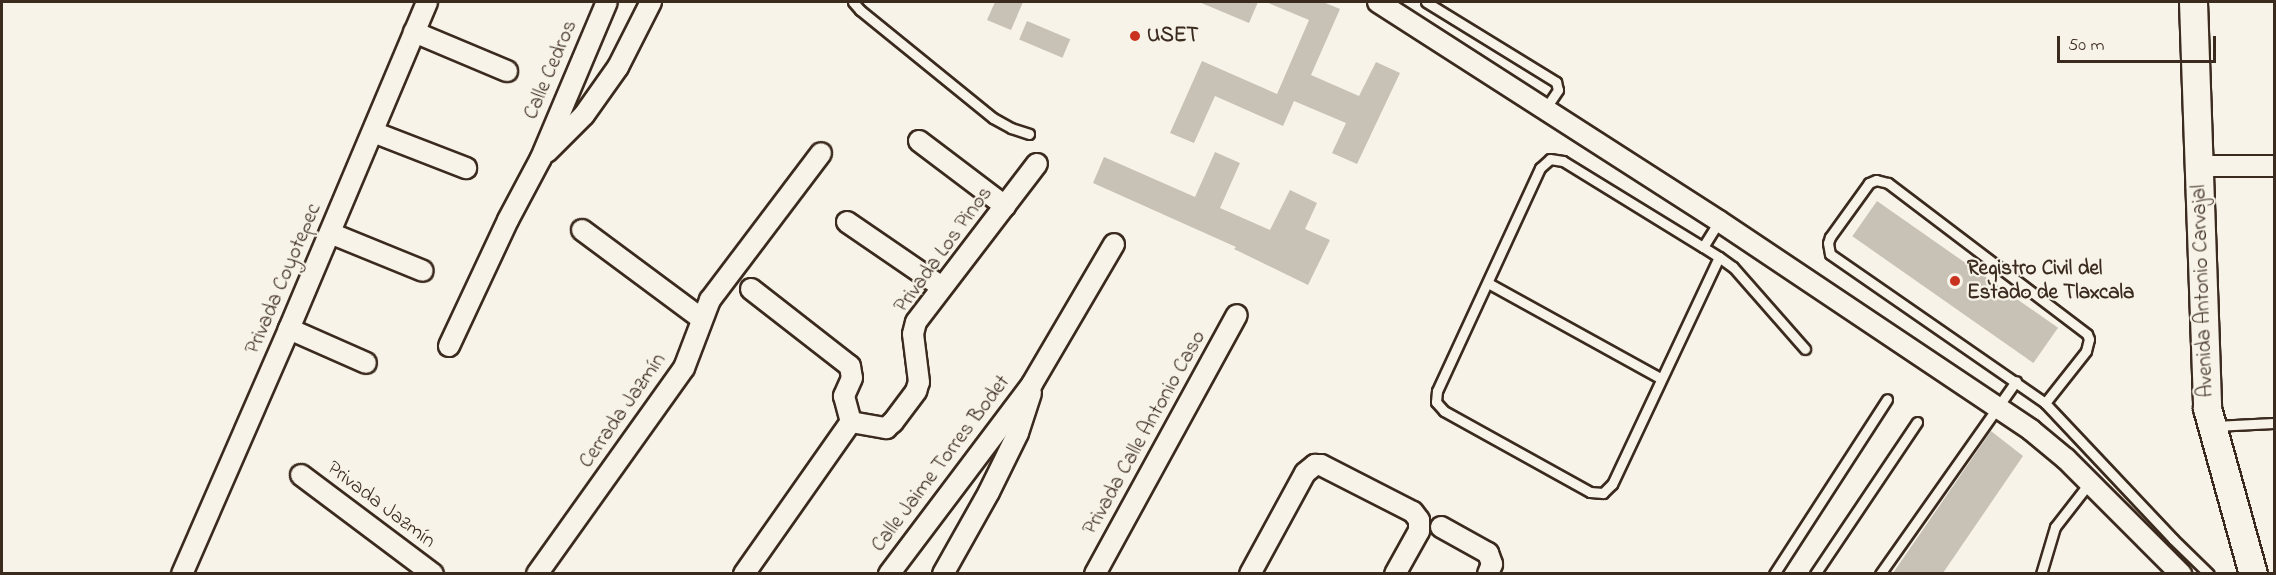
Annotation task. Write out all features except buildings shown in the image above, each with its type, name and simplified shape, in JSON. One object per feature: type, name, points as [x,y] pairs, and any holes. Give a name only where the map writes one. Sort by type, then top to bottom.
[{"type":"street","name":"Privada Coyotepec","points":[[182,573],[290,329],[427,2]]},
{"type":"street","name":"Calle Cedros","points":[[540,158],[607,2]]},
{"type":"street","points":[[449,346],[540,158],[584,115],[618,67],[651,2]]},
{"type":"street","points":[[1378,2],[1719,221],[1996,405],[2047,442],[2180,573]]},
{"type":"street","name":"Avenida Antonio Carvajal","points":[[2193,2],[2205,391],[2212,426],[2253,573]]},
{"type":"street","points":[[414,32],[507,71]]},
{"type":"street","points":[[372,132],[466,168]]},
{"type":"street","points":[[919,141],[1005,206]]},
{"type":"street","name":"Cerrada Jazmín","points":[[537,573],[684,368],[710,300],[821,153]]},
{"type":"street","name":"Privada Los Pinos","points":[[851,422],[886,428],[916,391],[919,379],[913,328],[1037,164]]},
{"type":"street","points":[[2198,166],[2274,166]]},
{"type":"street","points":[[847,222],[942,288]]},
{"type":"street","points":[[582,230],[702,319]]},
{"type":"street","points":[[330,232],[423,271]]},
{"type":"street","name":"Calle Jaime Torres Bodet","points":[[889,573],[1032,384],[1114,244]]},
{"type":"street","points":[[744,573],[851,422],[844,396],[852,378],[850,366],[751,289]]},
{"type":"street","name":"Privada Calle Antonio Caso","points":[[1095,573],[1237,315]]},
{"type":"street","points":[[290,329],[366,363]]},
{"type":"street","name":"Calle Jaime Torres Bodet","points":[[943,573],[989,492],[1018,433],[1028,406],[1032,384]]},
{"type":"street","points":[[1250,573],[1305,473],[1315,465],[1327,466],[1413,512],[1419,520],[1419,531],[1395,573]]},
{"type":"street","name":"Privada Jazmín","points":[[301,475],[433,573]]},
{"type":"street","points":[[1441,527],[1483,549],[1490,566]]},
{"type":"lane","points":[[854,2],[860,10],[993,118],[1011,128],[1029,134]]},
{"type":"lane","points":[[1426,2],[1556,82],[1558,90],[1545,109]]},
{"type":"lane","points":[[1719,257],[1612,484],[1603,493],[1590,492],[1444,411],[1436,402],[1437,391],[1540,168],[1550,159],[1563,160],[1719,257],[1738,272],[1805,349]]},
{"type":"lane","points":[[2045,403],[2086,351],[2089,339],[2087,334],[1888,183],[1876,180],[1869,183],[1830,237],[1828,243],[1830,254],[2045,403],[2173,539],[2210,573]]},
{"type":"lane","points":[[1703,247],[1719,221]]},
{"type":"lane","points":[[1488,283],[1660,378]]},
{"type":"lane","points":[[1880,573],[1996,405],[2016,381]]},
{"type":"lane","points":[[1774,573],[1887,399]]},
{"type":"lane","points":[[1815,573],[1917,422]]},
{"type":"lane","points":[[2212,426],[2274,423]]},
{"type":"lane","points":[[2041,573],[2055,527],[2090,482]]},
{"type":"place","name":"USET","points":[[1135,36]]},
{"type":"place","name":"Registro Civil del Estado de Tlaxcala","points":[[1955,281]]}]
